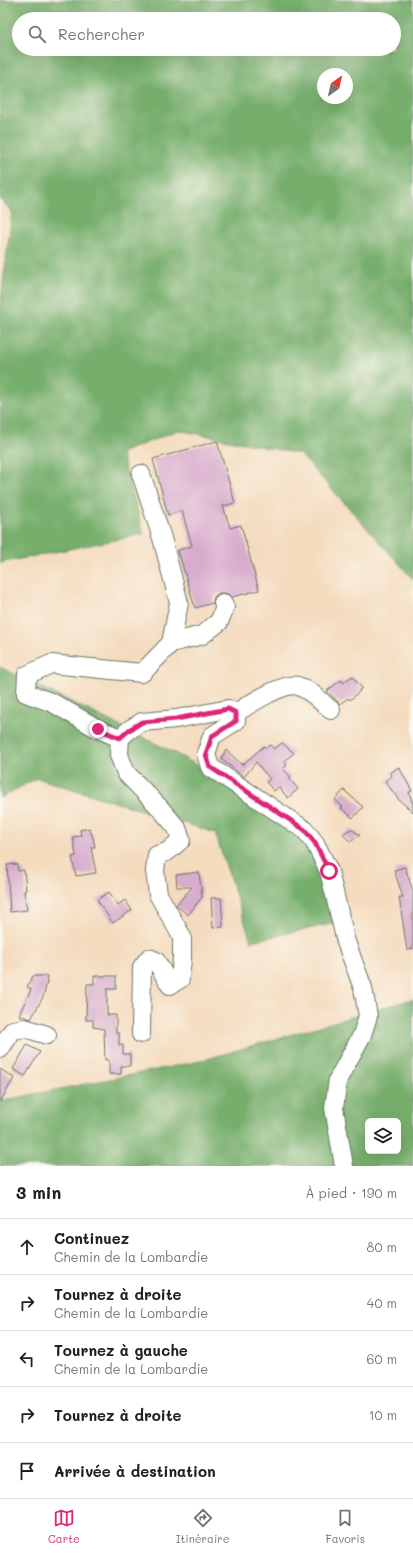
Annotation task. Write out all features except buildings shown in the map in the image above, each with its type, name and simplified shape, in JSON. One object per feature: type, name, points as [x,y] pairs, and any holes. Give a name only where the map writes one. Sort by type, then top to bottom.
[{"type":"street","points":[[120,738],[98,729],[53,703],[26,693],[27,675],[52,664],[142,673],[170,643],[179,603],[162,538],[141,474]]},
{"type":"street","points":[[170,643],[202,635],[219,622],[225,607],[223,602]]},
{"type":"street","points":[[236,713],[277,690],[296,685],[310,692],[331,710]]},
{"type":"street","points":[[141,1034],[142,967],[149,958],[156,961],[170,985],[180,979],[182,938],[158,894],[155,871],[157,855],[167,852],[181,840],[177,828],[126,773],[119,755],[120,738],[142,722],[176,719],[228,709],[236,713]]},
{"type":"street","points":[[236,713],[236,721],[212,736],[206,754],[210,767],[305,830],[315,843],[329,871],[346,942],[363,988],[368,1016],[362,1036],[338,1079],[334,1108],[344,1166]]},
{"type":"street","points":[[0,1049],[13,1030],[25,1028],[46,1035]]},
{"type":"green space","points":[[0,0],[413,0],[413,579],[300,454],[178,430],[121,453],[144,534],[0,563],[0,308],[12,211],[0,200]]},
{"type":"green space","points":[[0,667],[169,750],[204,769],[313,843],[336,923],[251,941],[215,833],[37,778],[0,798]]},
{"type":"green space","points":[[413,999],[413,1166],[0,1166],[0,1101],[200,1061]]},
{"type":"route","points":[[98,729],[120,738],[142,722],[176,719],[228,709],[236,713],[236,721],[212,736],[206,754],[210,767],[305,830],[315,843],[329,871]]}]
